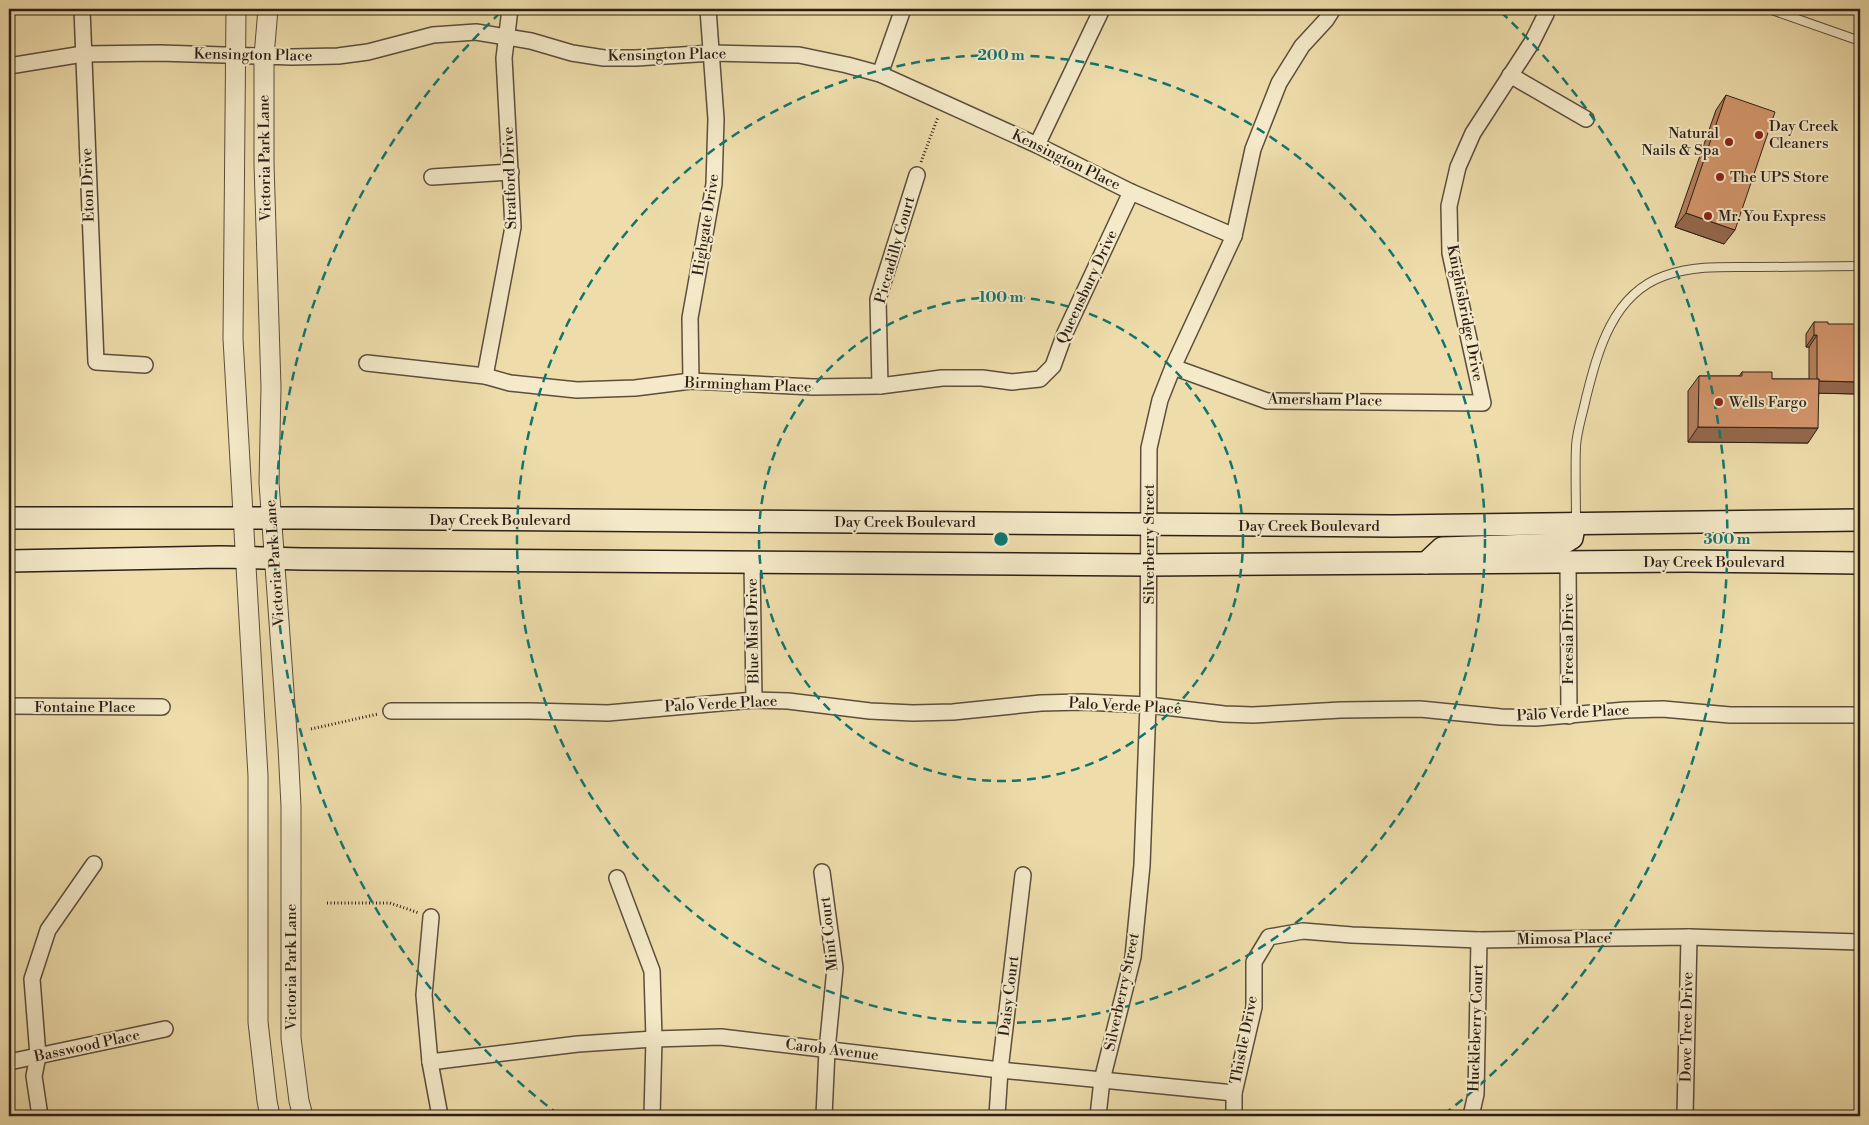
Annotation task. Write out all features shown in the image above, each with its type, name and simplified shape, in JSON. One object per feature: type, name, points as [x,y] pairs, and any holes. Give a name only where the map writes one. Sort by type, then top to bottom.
[{"type":"main road","name":"Day Creek Boulevard","points":[[9,518],[1127,524],[1149,526],[1393,526],[1860,520]]},
{"type":"main road","points":[[1426,564],[1442,548],[1562,544],[1572,538],[1576,524]]},
{"type":"main road","name":"Day Creek Boulevard","points":[[9,561],[246,557],[1149,566],[1568,562],[1860,563]]},
{"type":"street","name":"Eton Drive","points":[[82,9],[82,54],[96,362],[145,365]]},
{"type":"street","name":"Victoria Park Lane","points":[[236,9],[233,339],[258,776],[258,1022],[270,1116]]},
{"type":"street","name":"Victoria Park Lane","points":[[268,9],[264,56],[264,164],[271,387],[269,483],[288,738],[291,806],[291,1038],[299,1101],[303,1116]]},
{"type":"street","name":"Stratford Drive","points":[[485,376],[513,228],[504,58],[510,9]]},
{"type":"street","name":"Highgate Drive","points":[[691,381],[690,318],[714,184],[716,119],[708,9]]},
{"type":"street","points":[[880,74],[903,9]]},
{"type":"street","points":[[1037,145],[1102,9]]},
{"type":"street","name":"Silverberry Street","points":[[1098,1116],[1102,1080],[1132,957],[1142,865],[1148,705],[1149,448],[1160,400],[1173,367],[1234,236],[1253,149],[1279,83],[1302,46],[1326,20],[1333,9]]},
{"type":"street","name":"Knightsbridge Drive","points":[[1483,403],[1450,253],[1449,206],[1458,167],[1474,133],[1532,42],[1547,9]]},
{"type":"street","name":"Kensington Place","points":[[9,66],[82,54],[159,53],[292,57],[368,52],[433,35],[455,32],[476,32],[531,41],[572,53],[604,58],[712,53],[799,55],[880,74],[1037,145],[1131,192],[1234,236]]},
{"type":"street","points":[[1510,75],[1586,119]]},
{"type":"street","points":[[432,176],[511,172]]},
{"type":"street","name":"Piccadilly Court","points":[[880,386],[878,299],[917,175]]},
{"type":"street","name":"Queensbury Drive","points":[[1040,379],[1052,366],[1131,192]]},
{"type":"street","name":"Birmingham Place","points":[[367,363],[485,376],[510,383],[577,390],[635,388],[691,381],[813,387],[880,386],[942,378],[982,378],[1012,382],[1040,379]]},
{"type":"street","name":"Amersham Place","points":[[1173,367],[1267,401],[1483,403]]},
{"type":"street","name":"Blue Mist Drive","points":[[752,562],[754,700]]},
{"type":"street","name":"Freesia Drive","points":[[1568,562],[1568,716]]},
{"type":"street","name":"Palo Verde Place","points":[[391,711],[530,711],[608,714],[754,700],[788,700],[870,711],[913,713],[953,712],[1041,703],[1083,702],[1148,705],[1253,716],[1341,710],[1420,709],[1501,717],[1536,718],[1625,710],[1663,710],[1730,716],[1859,716]]},
{"type":"street","name":"Fontaine Place","points":[[9,706],[162,707]]},
{"type":"street","points":[[40,1116],[34,1076],[38,1056],[32,979],[48,930],[94,864]]},
{"type":"street","name":"Mint Court","points":[[822,872],[835,968],[827,1050],[824,1116]]},
{"type":"street","name":"Daisy Court","points":[[997,1116],[1000,1070],[1023,875]]},
{"type":"street","points":[[617,878],[652,971],[654,1039],[652,1116]]},
{"type":"street","points":[[431,917],[424,996],[430,1062],[440,1116]]},
{"type":"street","name":"Mimosa Place","points":[[1269,937],[1303,931],[1479,940],[1688,937],[1860,942]]},
{"type":"street","name":"Thistle Drive","points":[[1234,1116],[1234,1093],[1254,1007],[1254,962],[1269,937]]},
{"type":"street","name":"Dove Tree Drive","points":[[1685,1116],[1688,937]]},
{"type":"street","name":"Huckleberry Court","points":[[1471,1116],[1476,1094],[1479,940]]},
{"type":"street","name":"Basswood Place","points":[[9,1062],[165,1029]]},
{"type":"street","name":"Carob Avenue","points":[[430,1062],[578,1044],[721,1037],[1000,1070],[1234,1093]]},
{"type":"lane","points":[[1769,9],[1785,11],[1860,41]]},
{"type":"lane","points":[[1576,524],[1576,444],[1595,363],[1602,341],[1612,323],[1634,294],[1663,276],[1679,271],[1711,267],[1860,266]]},
{"type":"path","points":[[917,175],[944,102]]},
{"type":"path","points":[[311,729],[391,711]]},
{"type":"path","points":[[327,903],[390,904],[431,917]]},
{"type":"building","points":[[1726,95],[1775,112],[1735,230],[1686,213]]},
{"type":"building","points":[[1814,322],[1860,324],[1860,382],[1819,381],[1817,379],[1817,335],[1814,335]]},
{"type":"building","points":[[1742,372],[1772,372],[1772,379],[1819,379],[1818,428],[1698,427],[1699,376],[1742,376]]},
{"type":"place","name":"Day Creek Cleaners","points":[[1759,135]]},
{"type":"place","name":"Natural Nails & Spa","points":[[1729,142]]},
{"type":"place","name":"The UPS Store","points":[[1720,177]]},
{"type":"place","name":"Mr. You Express","points":[[1708,216]]},
{"type":"place","name":"Wells Fargo","points":[[1719,402]]}]
